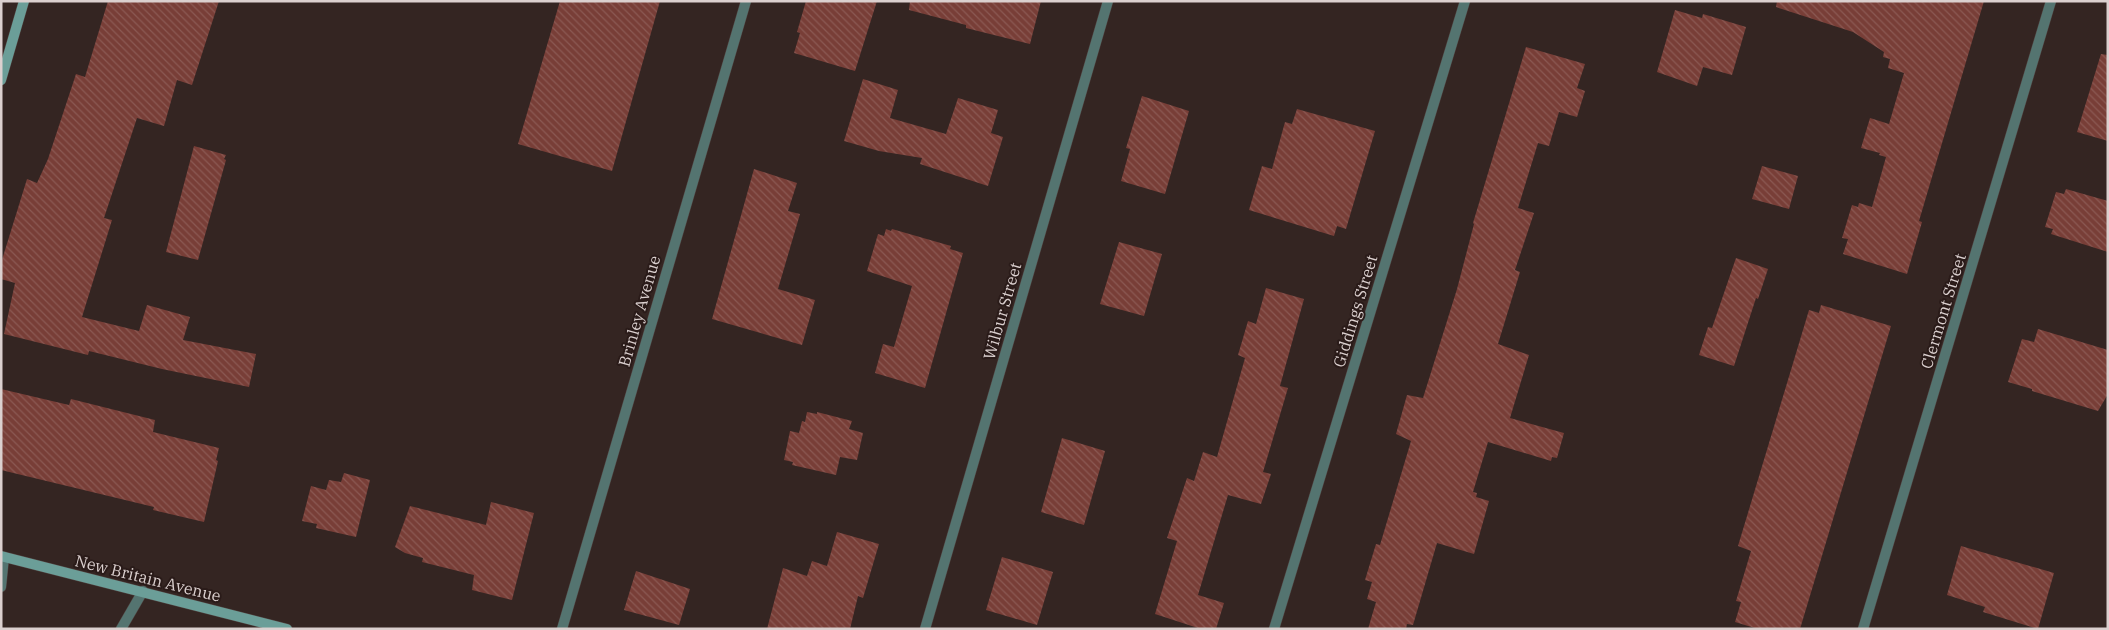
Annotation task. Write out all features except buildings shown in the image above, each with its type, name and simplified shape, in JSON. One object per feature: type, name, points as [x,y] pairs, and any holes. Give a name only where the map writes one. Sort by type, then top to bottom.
[{"type":"main road","points":[[1,80],[24,1]]},
{"type":"main road","name":"New Britain Avenue","points":[[3,556],[287,629]]},
{"type":"street","name":"Brinley Avenue","points":[[562,629],[746,1]]},
{"type":"street","name":"Wilbur Street","points":[[925,629],[1108,1]]},
{"type":"street","name":"Giddings Street","points":[[1274,629],[1465,1]]},
{"type":"street","name":"Clermont Street","points":[[1863,629],[2052,1]]},
{"type":"street","points":[[1,587],[3,556]]},
{"type":"street","points":[[121,629],[143,591]]}]
